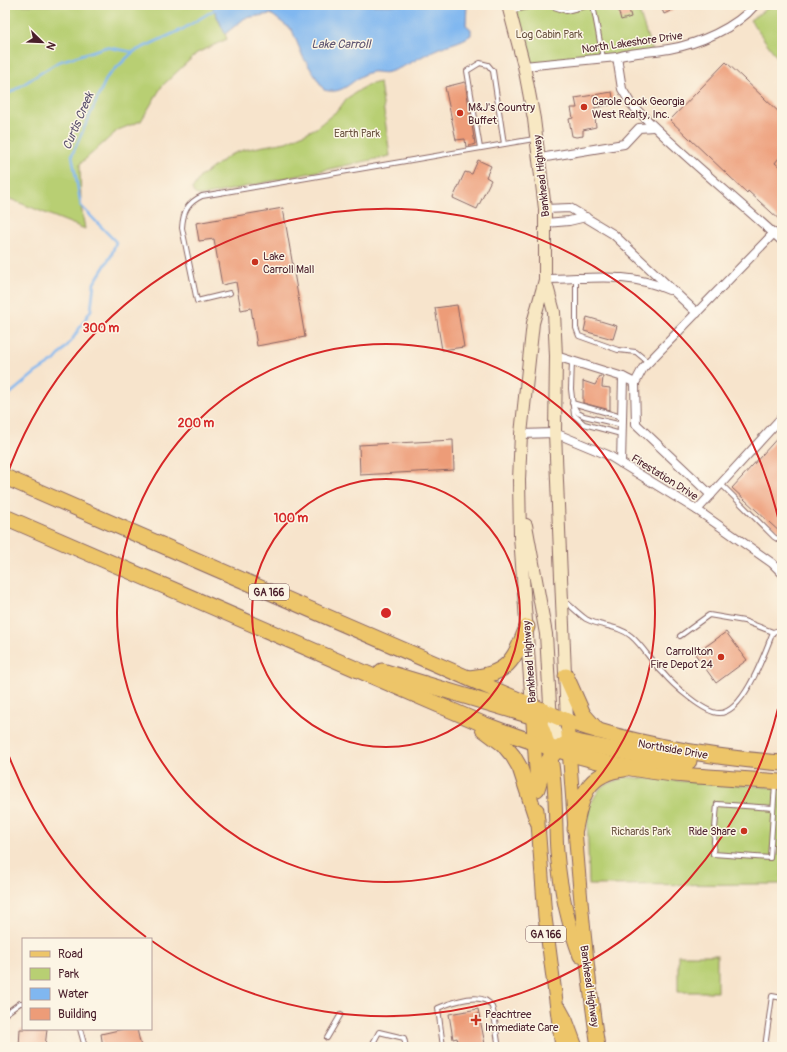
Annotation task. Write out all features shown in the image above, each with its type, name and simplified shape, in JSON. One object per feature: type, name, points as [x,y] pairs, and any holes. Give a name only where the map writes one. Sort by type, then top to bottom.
[{"type":"highway","name":"GA 166","points":[[5,477],[468,678],[541,716]]},
{"type":"highway","name":"GA 166","points":[[5,517],[470,718],[503,744],[513,756],[520,768],[537,820]]},
{"type":"highway","points":[[468,678],[489,676],[503,669],[517,654],[527,627]]},
{"type":"highway","points":[[300,645],[346,661],[541,716]]},
{"type":"highway","points":[[566,676],[583,714],[598,732]]},
{"type":"highway","name":"Northside Drive","points":[[541,716],[567,721],[598,732],[671,749],[752,761],[782,763]]},
{"type":"highway","points":[[470,718],[556,748]]},
{"type":"highway","points":[[537,789],[544,768],[556,748],[577,740],[658,759],[729,764],[752,761]]},
{"type":"highway","name":"Northside Drive","points":[[556,748],[632,768],[663,773],[779,782]]},
{"type":"highway","points":[[575,829],[579,807],[588,786],[599,776],[611,770],[632,768]]},
{"type":"main road","name":"Bankhead Highway","points":[[509,8],[524,66],[537,138],[546,223],[545,278],[533,323],[521,434],[519,493],[527,627],[541,716],[556,748],[575,829],[587,974],[598,1047]]},
{"type":"main road","name":"Bankhead Highway","points":[[545,278],[554,312],[556,356],[555,433],[567,721],[537,789],[537,820],[544,910],[562,1047]]},
{"type":"main road","points":[[519,493],[546,634],[541,716],[554,731],[556,748],[560,876],[573,936],[587,974]]},
{"type":"main road","points":[[555,1000],[566,1020],[576,1047]]},
{"type":"street","name":"North Lakeshore Drive","points":[[524,66],[603,59],[670,49],[696,42],[714,35],[749,12],[755,5]]},
{"type":"street","points":[[617,57],[622,89],[631,104],[653,127],[720,188],[739,202],[782,241]]},
{"type":"street","points":[[540,158],[624,144],[639,128],[653,127]]},
{"type":"street","points":[[545,209],[570,208],[618,238],[696,313]]},
{"type":"street","points":[[546,223],[569,221],[586,217]]},
{"type":"street","points":[[711,495],[636,424],[635,383],[639,373],[648,362],[774,233]]},
{"type":"street","points":[[545,278],[576,279],[602,276],[634,279],[648,281],[676,293]]},
{"type":"street","points":[[556,356],[623,377],[635,383]]},
{"type":"street","points":[[621,463],[623,377]]},
{"type":"street","points":[[697,510],[782,417]]},
{"type":"street","name":"Firestation Drive","points":[[521,434],[555,433],[608,455],[697,510],[772,563],[782,573]]},
{"type":"lane","points":[[509,8],[536,5]]},
{"type":"lane","points":[[548,5],[566,11],[591,5],[603,59]]},
{"type":"lane","points":[[480,148],[467,71],[480,63],[488,65],[492,71],[504,144]]},
{"type":"lane","points":[[230,293],[197,301],[182,228],[186,208],[192,201],[202,196],[537,138]]},
{"type":"lane","points":[[576,279],[576,328],[579,336],[594,343],[618,350],[636,352],[648,362]]},
{"type":"lane","points":[[572,361],[572,403],[574,415],[584,424],[621,434]]},
{"type":"lane","points":[[572,403],[622,421]]},
{"type":"lane","points":[[572,403],[578,413],[584,416],[622,421]]},
{"type":"lane","points":[[720,484],[774,537],[782,542]]},
{"type":"lane","points":[[562,598],[586,619],[617,628],[630,636],[643,648],[663,673],[706,709],[720,713],[735,706],[747,690],[773,632]]},
{"type":"lane","points":[[680,636],[710,615],[744,621],[773,632],[782,629]]},
{"type":"lane","points":[[773,808],[717,804],[713,854],[770,858],[773,808],[779,782]]},
{"type":"lane","points":[[765,1047],[772,996],[782,998]]},
{"type":"lane","points":[[444,1047],[438,1008],[459,1001],[477,998],[487,1001],[492,1007],[499,1047]]},
{"type":"lane","points":[[5,1014],[22,1003]]},
{"type":"lane","points":[[327,1038],[341,1014]]},
{"type":"lane","points":[[80,1030],[85,1047]]},
{"type":"lane","points":[[371,1047],[379,1032],[404,1038],[406,1047]]},
{"type":"green space","points":[[5,5],[212,5],[227,39],[197,53],[162,86],[141,121],[118,130],[80,164],[81,206],[85,229],[5,197]]},
{"type":"green space","name":"Log Cabin Park","points":[[516,5],[637,5],[652,51],[524,66]]},
{"type":"green space","points":[[772,5],[782,5],[782,64],[750,20]]},
{"type":"green space","name":"Earth Park","points":[[380,82],[390,156],[202,196],[195,194],[192,189],[200,177],[230,155],[243,150],[286,142],[306,133],[316,128],[339,109],[346,99],[367,85]]},
{"type":"green space","name":"Richards Park","points":[[625,777],[782,788],[782,884],[589,885],[587,809],[601,787]]},
{"type":"green space","points":[[678,955],[717,955],[717,992],[678,992]]},
{"type":"water","name":"Lake Carroll","points":[[212,5],[467,5],[466,25],[471,29],[471,35],[458,42],[437,49],[395,70],[387,73],[371,72],[364,74],[344,88],[332,91],[324,90],[303,57],[292,30],[271,14],[245,18],[225,34]]},
{"type":"building","points":[[617,5],[628,5],[631,17],[621,20]]},
{"type":"building","points":[[660,5],[683,5],[664,14]]},
{"type":"building","points":[[726,62],[782,115],[782,154],[775,163],[782,169],[782,222],[748,191],[747,193],[670,120]]},
{"type":"building","name":"M&J's Country Buffet","points":[[465,82],[475,144],[466,147],[465,139],[456,140],[445,87]]},
{"type":"building","points":[[612,92],[614,104],[594,108],[596,127],[583,130],[583,136],[572,136],[569,119],[573,118],[571,108],[577,108],[575,98]]},
{"type":"building","points":[[478,160],[491,166],[486,177],[491,180],[477,209],[453,198],[465,172],[472,174]]},
{"type":"building","name":"Lake Carroll Mall","points":[[283,208],[305,337],[257,346],[251,308],[241,310],[236,282],[222,285],[214,239],[199,241],[196,223]]},
{"type":"building","points":[[457,305],[464,347],[442,350],[435,308]]},
{"type":"building","points":[[587,317],[617,326],[613,339],[584,331]]},
{"type":"building","points":[[600,376],[603,377],[602,387],[610,388],[610,410],[583,403],[583,381],[595,385]]},
{"type":"building","points":[[782,433],[782,534],[732,488]]},
{"type":"building","points":[[453,440],[454,470],[360,475],[359,445]]},
{"type":"building","name":"Carrollton Fire Depot 24","points":[[726,632],[747,660],[716,683],[695,654]]},
{"type":"building","points":[[478,1009],[485,1044],[459,1047],[457,1038],[453,1039],[449,1014]]},
{"type":"building","points":[[20,1029],[47,1030],[45,1047],[19,1047]]},
{"type":"building","points":[[119,1030],[137,1030],[141,1047],[103,1047],[101,1034]]},
{"type":"waterway","name":"Curtis Creek","points":[[5,398],[35,373],[55,360],[72,340],[91,310],[94,283],[111,256],[116,242],[81,206],[72,155],[107,77],[133,52],[183,29],[222,5]]},
{"type":"waterway","points":[[5,96],[58,62],[106,47],[133,52]]},
{"type":"place","name":"Carole Cook Georgia West Realty, Inc.","points":[[584,107]]},
{"type":"place","name":"M&J's Country Buffet","points":[[460,113]]},
{"type":"place","name":"Lake Carroll Mall","points":[[255,262]]},
{"type":"place","name":"Carrollton Fire Depot 24","points":[[721,657]]},
{"type":"place","name":"Ride Share","points":[[744,831]]},
{"type":"place","name":"Peachtree Immediate Care","points":[[476,1020]]}]
